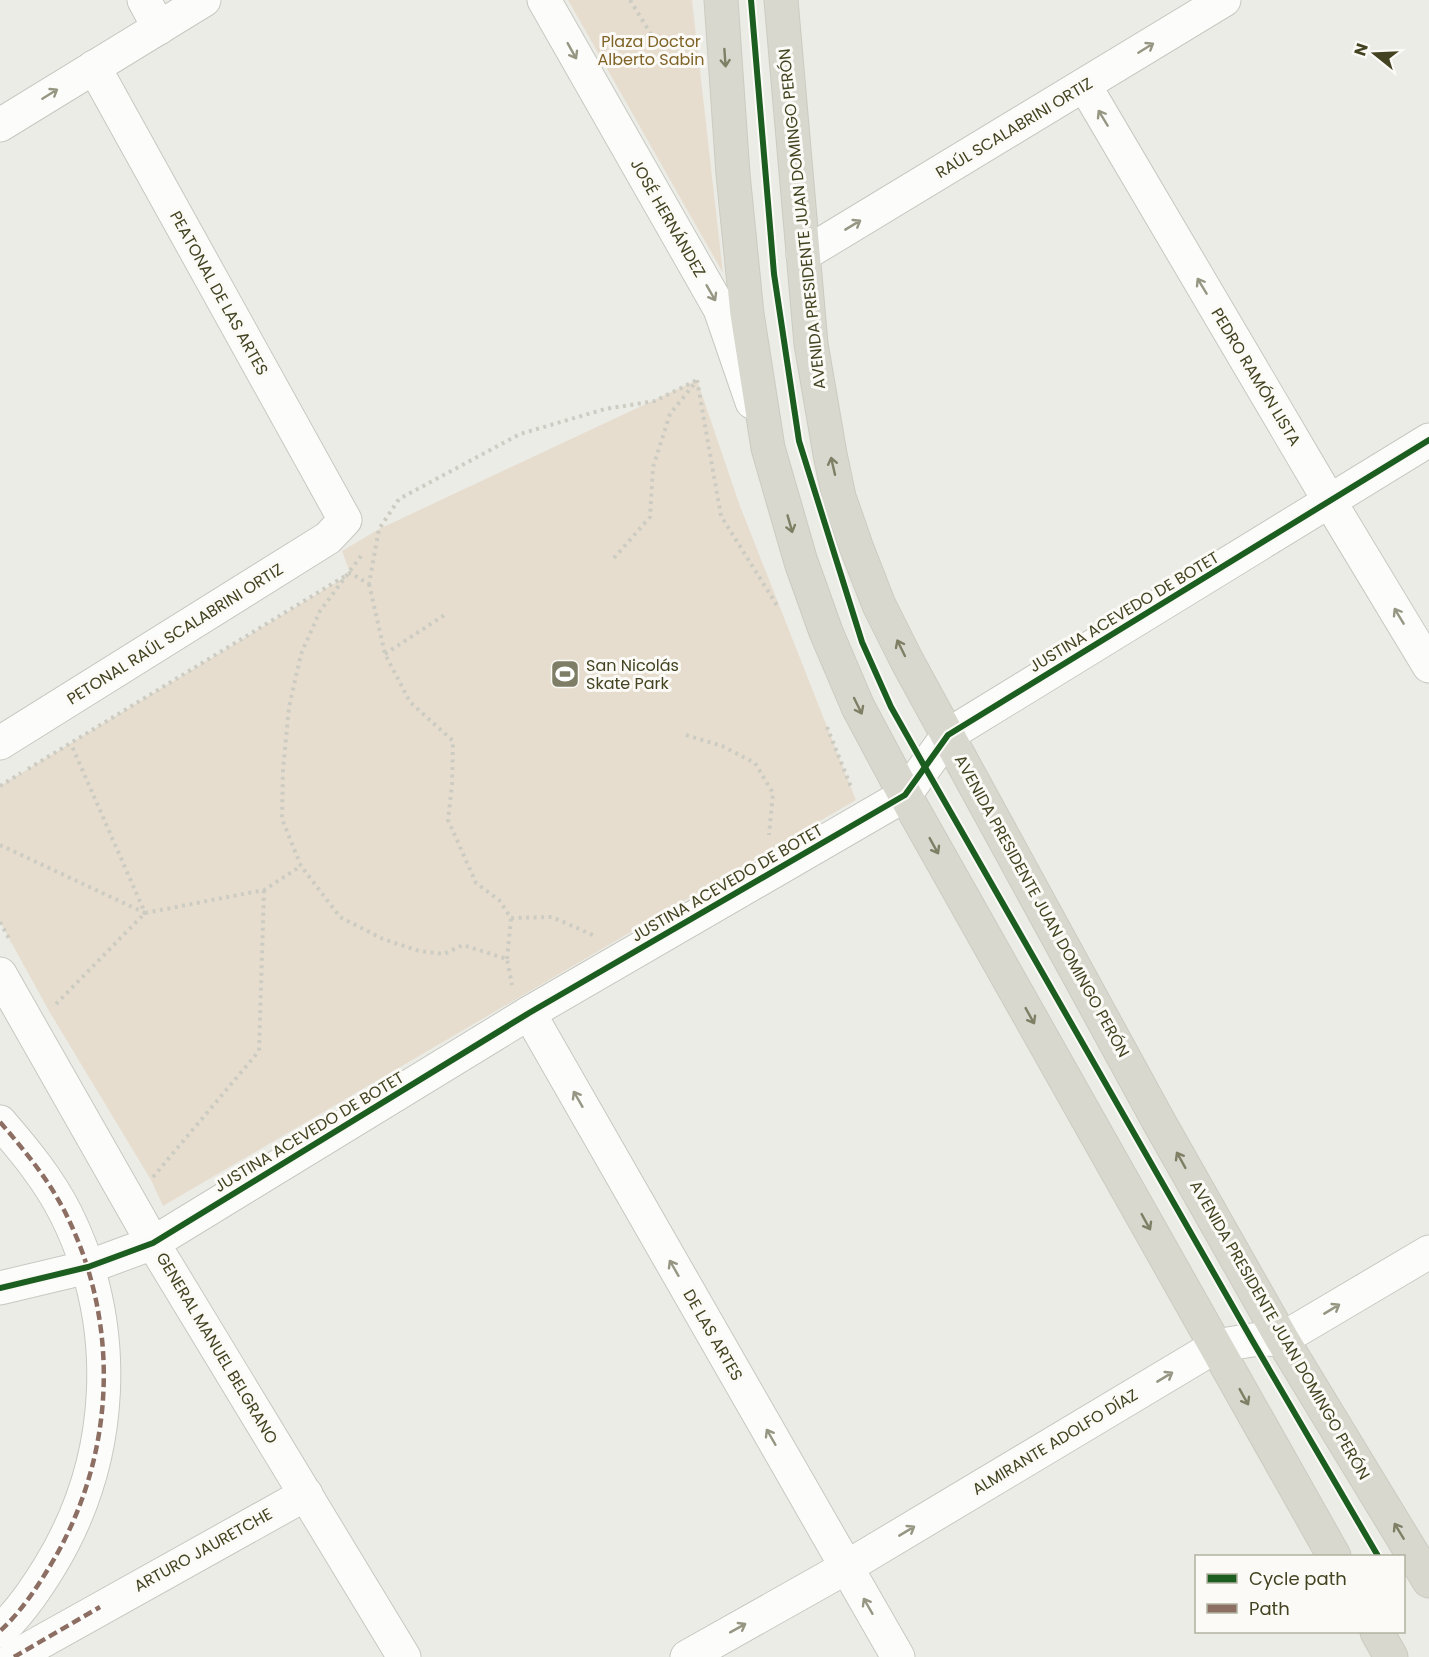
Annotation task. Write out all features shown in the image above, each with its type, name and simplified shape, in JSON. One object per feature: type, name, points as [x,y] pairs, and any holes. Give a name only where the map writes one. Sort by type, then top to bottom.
[{"type":"main road","points":[[721,0],[733,174],[747,314],[768,448],[801,562],[825,632],[858,707],[905,795],[1333,1555]]},
{"type":"main road","name":"AVENIDA PRESIDENTE JUAN DOMINGO PERÓN","points":[[781,0],[811,344],[839,497],[879,605],[907,661],[1159,1122],[1282,1339],[1429,1581]]},
{"type":"main road","points":[[1378,1633],[1391,1657]]},
{"type":"street","points":[[0,125],[94,67],[151,14],[204,0]]},
{"type":"street","name":"JOSÉ HERNÁNDEZ","points":[[544,0],[720,309],[768,448]]},
{"type":"street","name":"RAÚL SCALABRINI ORTIZ","points":[[803,255],[1224,0]]},
{"type":"street","name":"PEATONAL DE LAS ARTES","points":[[94,67],[345,519]]},
{"type":"street","name":"PEDRO RAMÓN LISTA","points":[[1085,86],[1429,666]]},
{"type":"street","name":"JUSTINA ACEVEDO DE BOTET","points":[[0,1288],[88,1267],[153,1243],[521,1002],[905,795],[948,735],[1429,440]]},
{"type":"street","name":"PETONAL RAÚL SCALABRINI ORTIZ","points":[[0,742],[328,538],[345,519]]},
{"type":"street","name":"GENERAL MANUEL BELGRANO","points":[[8,963],[153,1243],[404,1657]]},
{"type":"street","name":"DE LAS ARTES","points":[[521,1002],[897,1657]]},
{"type":"street","points":[[0,1122],[36,1164],[66,1214],[88,1267],[100,1321],[105,1377],[100,1431],[88,1485],[67,1537],[39,1584],[0,1631]]},
{"type":"street","name":"ALMIRANTE ADOLFO DÍAZ","points":[[687,1657],[845,1568],[1216,1346],[1252,1340],[1282,1339],[1429,1252]]},
{"type":"street","name":"ARTURO JAURETCHE","points":[[14,1657],[306,1494]]},
{"type":"path","points":[[630,0],[662,52]]},
{"type":"path","points":[[614,558],[650,517],[653,467],[670,414],[697,380],[721,516],[783,614]]},
{"type":"path","points":[[373,538],[379,529]]},
{"type":"path","points":[[362,555],[320,611],[301,654],[289,707],[282,770],[282,819],[301,866],[340,917],[383,939],[419,951],[444,954],[463,945],[507,959]]},
{"type":"path","points":[[369,584],[385,654],[410,702],[453,741],[448,820],[476,883],[499,900],[511,918],[507,959],[521,1002]]},
{"type":"path","points":[[385,654],[446,614]]},
{"type":"path","points":[[826,725],[851,790]]},
{"type":"path","points":[[686,735],[722,746],[755,763],[773,793],[768,840]]},
{"type":"path","points":[[71,744],[145,913]]},
{"type":"path","points":[[0,845],[145,913]]},
{"type":"path","points":[[50,1011],[145,913],[264,890],[301,866]]},
{"type":"path","points":[[145,1170],[151,1180],[259,1051],[264,890]]},
{"type":"path","points":[[511,918],[552,917],[602,939]]},
{"type":"path","points":[[0,922],[8,963]]},
{"type":"green space","name":"Plaza Doctor Alberto Sabin","points":[[568,0],[692,0],[723,273]]},
{"type":"green space","points":[[697,380],[740,506],[856,800],[163,1206],[151,1180],[49,1011],[0,922],[0,786],[340,580],[350,573],[342,551],[379,529]]},
{"type":"marked path","points":[[0,1122],[52,1189],[66,1214],[84,1257],[96,1302],[103,1347],[103,1392],[98,1437],[88,1482],[72,1525],[50,1566],[33,1592],[0,1631]]},
{"type":"marked path","points":[[14,1657],[100,1607]]},
{"type":"cycle path","points":[[751,0],[774,274],[799,441],[862,642],[891,707],[926,769],[1377,1555]]},
{"type":"cycle path","points":[[0,1288],[88,1267],[153,1243],[529,1013],[905,795],[948,735],[1429,440]]},
{"type":"place","name":"San Nicolás Skate Park","points":[[565,674]]}]
